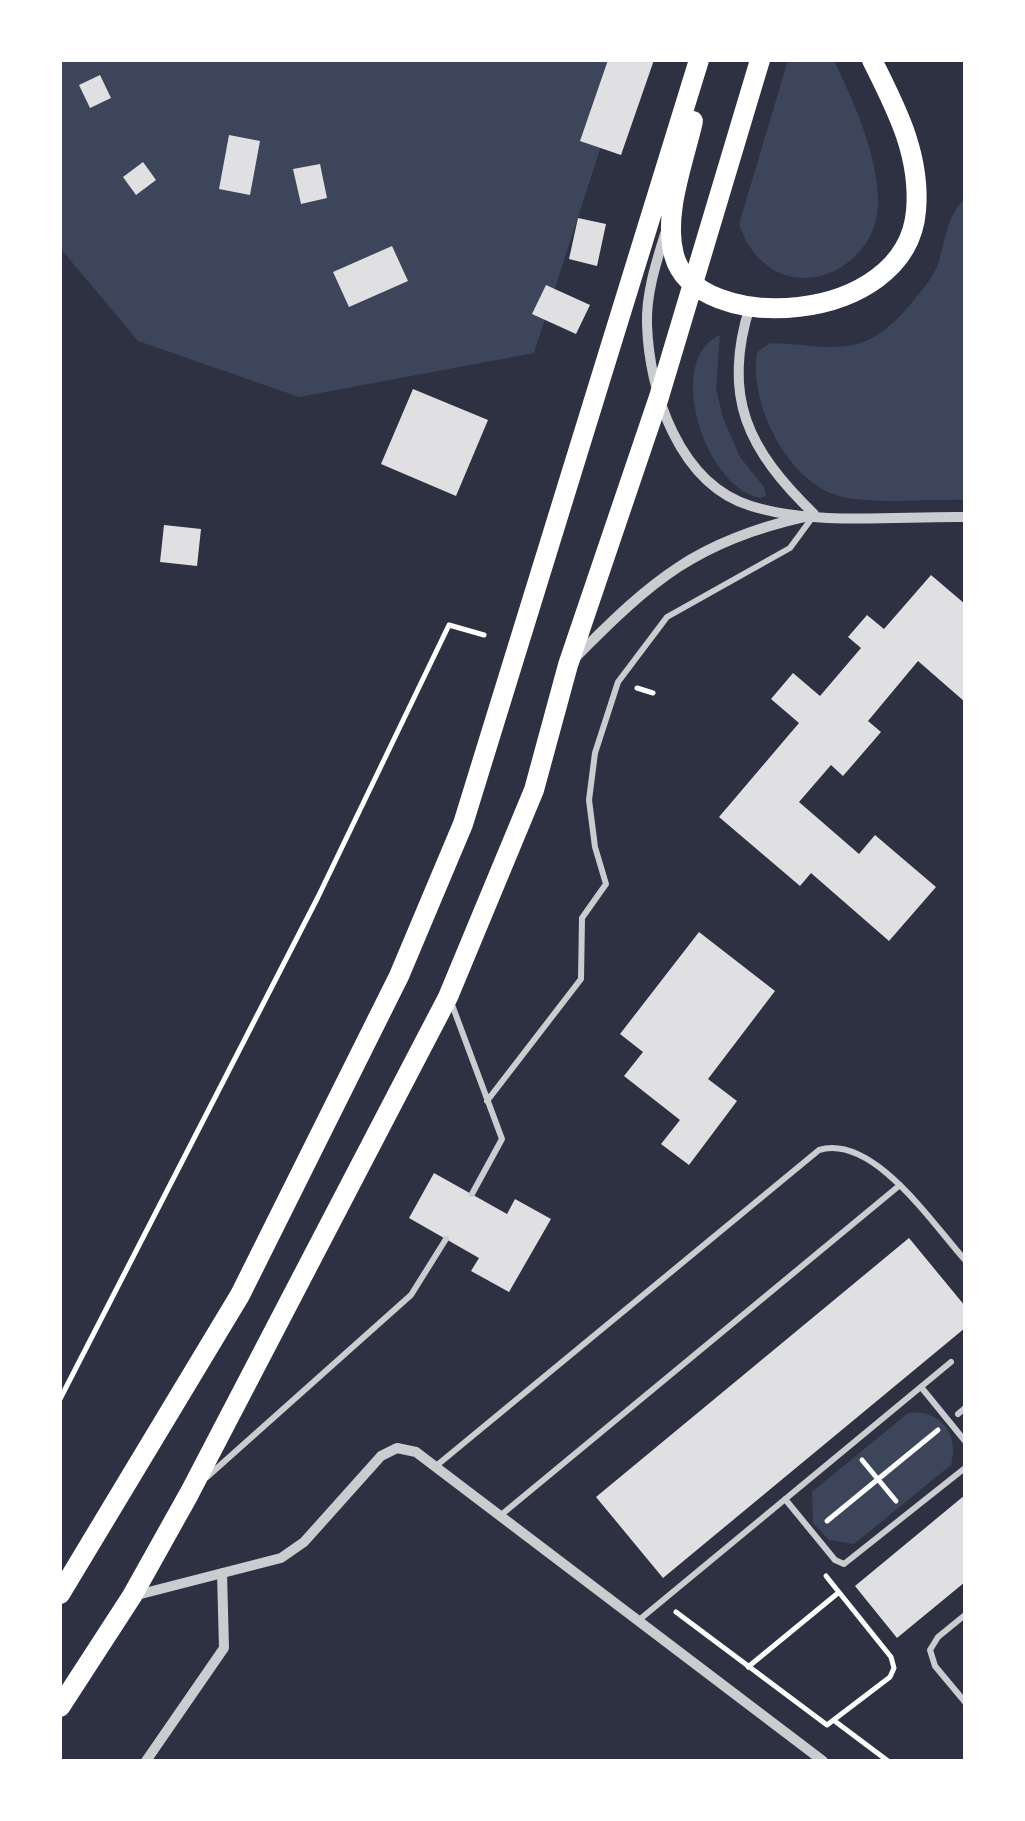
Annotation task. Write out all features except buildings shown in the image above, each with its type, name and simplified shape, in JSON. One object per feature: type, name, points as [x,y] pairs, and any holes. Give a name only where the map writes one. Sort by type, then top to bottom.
[{"type":"main road","points":[[703,60],[675,200],[674,254],[692,286],[750,306],[806,306],[857,292],[885,276],[909,240],[916,211],[914,161],[907,132],[872,60]]},
{"type":"main road","points":[[60,1592],[67,1566],[240,1295],[400,976],[463,824],[703,60]]},
{"type":"main road","points":[[60,1707],[132,1596],[189,1494],[448,996],[534,790],[568,665],[658,397],[760,60]]},
{"type":"street","points":[[675,200],[648,310],[658,397],[695,468],[721,494],[752,507],[814,514],[965,517]]},
{"type":"street","points":[[750,306],[737,361],[741,402],[753,440],[775,476],[814,514]]},
{"type":"street","points":[[568,665],[666,572],[746,530],[814,514]]},
{"type":"street","points":[[132,1596],[281,1558],[304,1542],[381,1456],[397,1448],[416,1452],[823,1761]]},
{"type":"street","points":[[146,1761],[224,1648],[222,1572]]},
{"type":"lane","points":[[487,1100],[580,980],[582,918],[606,884],[594,847],[589,800],[595,753],[618,682],[667,617],[790,548],[814,514]]},
{"type":"lane","points":[[448,996],[502,1138],[472,1194]]},
{"type":"lane","points":[[435,1466],[819,1150],[837,1144],[856,1149],[900,1185],[965,1260]]},
{"type":"lane","points":[[500,1516],[900,1185]]},
{"type":"lane","points":[[189,1494],[296,1394],[411,1295],[446,1239]]},
{"type":"lane","points":[[638,1621],[951,1362]]},
{"type":"lane","points":[[921,1388],[965,1441]]},
{"type":"lane","points":[[958,1414],[965,1408]]},
{"type":"lane","points":[[785,1500],[844,1564],[965,1468]]},
{"type":"lane","points":[[965,1615],[938,1637],[930,1650],[935,1666],[965,1702]]},
{"type":"path","points":[[60,1399],[318,897],[449,625],[484,636]]},
{"type":"path","points":[[813,1533],[948,1421]]},
{"type":"path","points":[[850,1446],[907,1515]]},
{"type":"path","points":[[816,1565],[891,1657],[894,1668],[890,1677],[836,1722]]},
{"type":"path","points":[[748,1667],[838,1592]]},
{"type":"path","points":[[661,1602],[819,1722],[836,1722],[888,1761]]},
{"type":"shaded area","points":[[60,60],[629,60],[534,353],[299,397],[138,341],[60,248]]},
{"type":"shaded area","points":[[788,60],[834,60],[863,127],[876,180],[874,225],[862,248],[844,265],[822,276],[798,278],[775,271],[754,253],[739,224]]},
{"type":"shaded area","points":[[965,199],[965,500],[877,501],[827,492],[808,479],[778,442],[759,396],[757,352],[770,343],[846,346],[876,336],[892,324],[930,279],[951,219]]},
{"type":"shaded area","points":[[720,335],[716,388],[723,418],[740,457],[764,487],[766,496],[760,498],[740,489],[722,471],[698,421],[693,394],[695,369],[703,348]]},
{"type":"shaded area","points":[[908,1413],[929,1415],[945,1426],[953,1443],[951,1465],[854,1544],[829,1540],[813,1523],[812,1492]]}]
